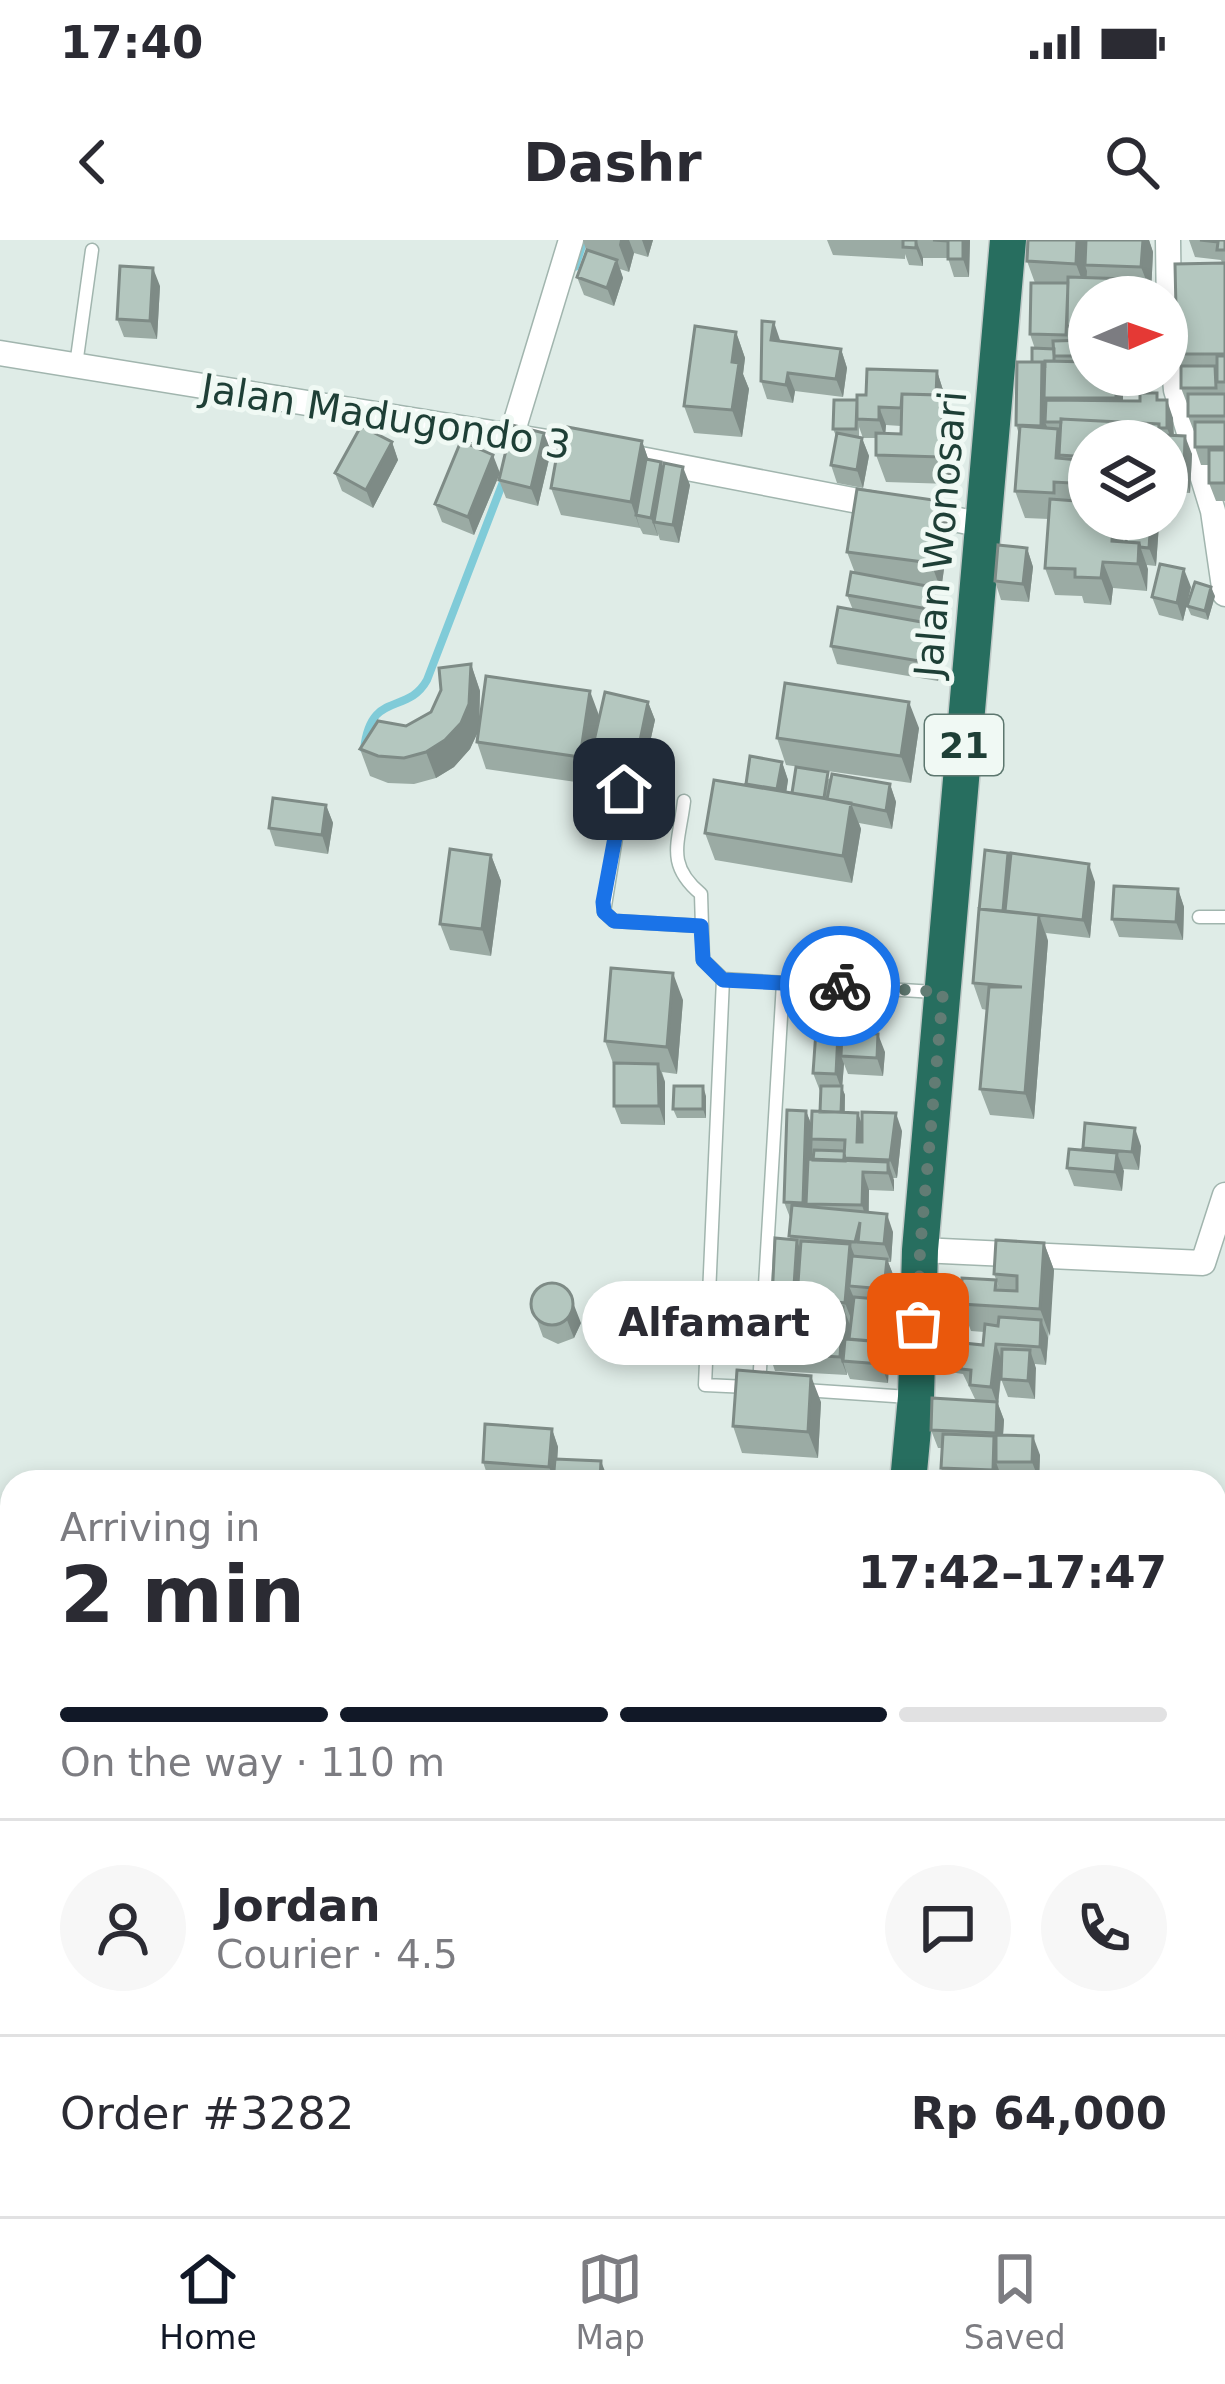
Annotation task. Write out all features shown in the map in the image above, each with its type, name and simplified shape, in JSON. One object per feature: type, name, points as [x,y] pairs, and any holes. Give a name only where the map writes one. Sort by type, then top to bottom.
[{"type":"highway","name":"Jalan Wonosari","points":[[909,1470],[920,1250],[1007,240]]},
{"type":"street","points":[[512,434],[571,240]]},
{"type":"street","points":[[1168,240],[1176,390],[1219,511],[1225,594]]},
{"type":"street","points":[[1169,268],[1200,276]]},
{"type":"street","name":"Jalan Madugondo 3","points":[[0,353],[512,434],[983,525]]},
{"type":"street","points":[[920,1250],[1203,1263],[1225,1195]]},
{"type":"lane","points":[[76,365],[92,250]]},
{"type":"lane","points":[[624,789],[604,912],[614,921],[701,926]]},
{"type":"lane","points":[[684,801],[677,865],[682,878],[701,894],[703,960],[723,980],[943,992]]},
{"type":"lane","points":[[1199,916],[1225,917]]},
{"type":"lane","points":[[723,980],[705,1385],[916,1397]]},
{"type":"lane","points":[[759,1388],[783,983]]},
{"type":"building","points":[[903,240],[916,240],[916,248],[903,247]]},
{"type":"building","points":[[933,240],[963,240],[963,259],[948,259],[948,241]]},
{"type":"building","points":[[1028,240],[1077,240],[1076,264],[1027,261]]},
{"type":"building","points":[[1086,240],[1143,240],[1141,267],[1085,265]]},
{"type":"building","points":[[1200,240],[1225,240],[1225,250],[1217,250],[1218,242]]},
{"type":"building","points":[[587,250],[617,260],[607,288],[577,277]]},
{"type":"building","points":[[1225,263],[1225,354],[1188,354],[1188,276],[1175,276],[1175,264]]},
{"type":"building","points":[[120,266],[153,268],[150,321],[117,319]]},
{"type":"building","points":[[1031,283],[1068,283],[1066,335],[1030,334]]},
{"type":"building","points":[[762,321],[774,322],[771,340],[841,349],[836,379],[788,373],[786,385],[761,381]]},
{"type":"building","points":[[695,326],[736,332],[732,362],[739,363],[732,410],[684,406]]},
{"type":"building","points":[[1053,341],[1068,341],[1068,356],[1054,356]]},
{"type":"building","points":[[1032,348],[1054,349],[1054,361],[1045,361],[1045,368],[1042,362],[1032,362]]},
{"type":"building","points":[[1217,356],[1225,356],[1225,382],[1217,382]]},
{"type":"building","points":[[1045,361],[1068,362],[1068,396],[1116,396],[1116,398],[1044,398]]},
{"type":"building","points":[[1017,362],[1042,362],[1041,426],[1016,425]]},
{"type":"building","points":[[1188,366],[1215,366],[1216,388],[1188,388]]},
{"type":"building","points":[[867,369],[937,371],[936,395],[902,394],[901,408],[879,407],[879,420],[857,419],[857,395],[866,395]]},
{"type":"building","points":[[902,394],[943,395],[941,457],[876,455],[876,433],[901,434]]},
{"type":"building","points":[[1225,394],[1225,416],[1188,416],[1188,396]]},
{"type":"building","points":[[1140,396],[1167,400],[1167,420],[1045,422],[1046,400],[1140,401]]},
{"type":"building","points":[[834,400],[857,400],[856,429],[833,429]]},
{"type":"building","points":[[1061,419],[1081,420],[1068,420],[1068,456],[1059,455]]},
{"type":"building","points":[[1195,422],[1225,422],[1225,447],[1195,447]]},
{"type":"building","points":[[512,425],[544,433],[531,488],[499,480]]},
{"type":"building","points":[[361,426],[392,442],[366,490],[335,473]]},
{"type":"building","points":[[562,426],[642,441],[631,502],[551,488]]},
{"type":"building","points":[[1020,426],[1058,429],[1056,458],[1068,459],[1068,483],[1054,482],[1054,493],[1015,491]]},
{"type":"building","points":[[837,433],[862,438],[857,470],[831,465]]},
{"type":"building","points":[[461,441],[493,455],[468,517],[435,504]]},
{"type":"building","points":[[1209,450],[1225,450],[1225,483],[1209,483]]},
{"type":"building","points":[[646,459],[661,462],[651,518],[636,515]]},
{"type":"building","points":[[664,463],[683,467],[673,525],[654,522]]},
{"type":"building","points":[[857,489],[940,501],[931,563],[847,552]]},
{"type":"building","points":[[1050,499],[1068,500],[1068,540],[1139,543],[1138,564],[1103,562],[1101,578],[1075,577],[1075,569],[1045,568]]},
{"type":"building","points":[[1150,540],[1149,548],[1139,543],[1126,542]]},
{"type":"building","points":[[998,545],[1027,548],[1023,584],[995,581]]},
{"type":"building","points":[[1160,564],[1184,569],[1177,603],[1152,597]]},
{"type":"building","points":[[851,572],[932,587],[928,609],[847,595]]},
{"type":"building","points":[[1195,582],[1211,587],[1205,611],[1187,606]]},
{"type":"building","points":[[838,607],[938,625],[931,663],[831,646]]},
{"type":"building","points":[[471,664],[469,704],[461,723],[445,740],[404,758],[360,749],[378,721],[406,726],[431,712],[441,690],[439,668]]},
{"type":"building","points":[[486,676],[590,691],[580,757],[477,742]]},
{"type":"building","points":[[785,683],[909,702],[901,756],[777,738]]},
{"type":"building","points":[[605,692],[648,702],[636,760],[592,750]]},
{"type":"building","points":[[750,756],[782,762],[777,789],[746,784]]},
{"type":"building","points":[[796,767],[828,772],[824,798],[792,793]]},
{"type":"building","points":[[832,774],[890,784],[886,811],[827,799]]},
{"type":"building","points":[[714,780],[851,803],[843,856],[705,833]]},
{"type":"building","points":[[273,798],[326,805],[322,835],[269,828]]},
{"type":"building","points":[[450,849],[491,855],[482,929],[440,924]]},
{"type":"building","points":[[985,850],[1008,853],[1003,911],[979,909]]},
{"type":"building","points":[[1011,853],[1089,864],[1083,920],[1005,911]]},
{"type":"building","points":[[1114,886],[1178,889],[1176,922],[1112,919]]},
{"type":"building","points":[[979,909],[1039,915],[1025,1093],[980,1089],[989,987],[1022,987],[973,983]]},
{"type":"building","points":[[611,968],[673,973],[667,1047],[605,1041]]},
{"type":"building","points":[[816,1031],[838,1032],[836,1074],[813,1073]]},
{"type":"building","points":[[842,1032],[878,1034],[877,1058],[841,1056]]},
{"type":"building","points":[[614,1063],[658,1064],[659,1106],[614,1106]]},
{"type":"building","points":[[674,1086],[703,1086],[703,1109],[673,1109]]},
{"type":"building","points":[[821,1086],[842,1086],[841,1112],[820,1112]]},
{"type":"building","points":[[787,1110],[806,1111],[803,1203],[784,1202]]},
{"type":"building","points":[[812,1111],[858,1113],[857,1142],[862,1142],[862,1112],[896,1113],[890,1160],[844,1158],[845,1140],[811,1139]]},
{"type":"building","points":[[1085,1123],[1135,1128],[1132,1152],[1083,1148]]},
{"type":"building","points":[[1069,1149],[1117,1153],[1115,1172],[1067,1168]]},
{"type":"building","points":[[814,1150],[844,1151],[845,1161],[813,1160]]},
{"type":"building","points":[[808,1159],[888,1162],[888,1173],[863,1172],[862,1205],[806,1204]]},
{"type":"building","points":[[792,1205],[887,1214],[884,1244],[858,1242],[860,1222],[855,1242],[789,1236]]},
{"type":"building","points":[[775,1238],[797,1240],[793,1301],[772,1300]]},
{"type":"building","points":[[996,1240],[1044,1243],[1040,1309],[961,1304],[962,1278],[996,1280],[995,1290],[1017,1291],[1017,1276],[994,1274]]},
{"type":"building","points":[[801,1241],[850,1244],[845,1303],[797,1297]]},
{"type":"building","points":[[852,1256],[887,1259],[884,1289],[849,1286]]},
{"type":"building","points":[[552,1283],[567,1289],[573,1304],[567,1319],[552,1325],[537,1319],[531,1304],[537,1289]]},
{"type":"building","points":[[854,1297],[888,1300],[884,1346],[883,1342],[849,1339]]},
{"type":"building","points":[[772,1302],[793,1304],[794,1321],[795,1304],[843,1307],[840,1357],[769,1353]]},
{"type":"building","points":[[999,1317],[1041,1320],[1040,1347],[996,1344],[991,1387],[970,1385],[971,1370],[961,1369],[962,1356],[942,1354],[944,1341],[983,1345],[985,1324],[998,1326]]},
{"type":"building","points":[[845,1339],[883,1342],[881,1364],[843,1361]]},
{"type":"building","points":[[1002,1349],[1030,1350],[1028,1381],[1001,1379]]},
{"type":"building","points":[[737,1370],[811,1376],[808,1432],[733,1426]]},
{"type":"building","points":[[932,1398],[997,1402],[996,1433],[931,1430]]},
{"type":"building","points":[[485,1424],[552,1429],[549,1467],[483,1462]]},
{"type":"building","points":[[943,1434],[994,1436],[993,1470],[941,1468]]},
{"type":"building","points":[[996,1435],[1033,1436],[1032,1462],[996,1462]]},
{"type":"building","points":[[555,1459],[601,1461],[601,1470],[554,1470]]},
{"type":"waterway","points":[[575,267],[584,240]]},
{"type":"waterway","points":[[364,749],[374,718],[410,698],[427,680],[503,482]]},
{"type":"way so far","points":[[840,986],[943,992],[918,1324]]},
{"type":"place","name":"Alfamart","points":[[918,1324]]},
{"type":"route","points":[[624,789],[603,902],[608,917],[701,926],[703,960],[723,980],[840,986]]}]
